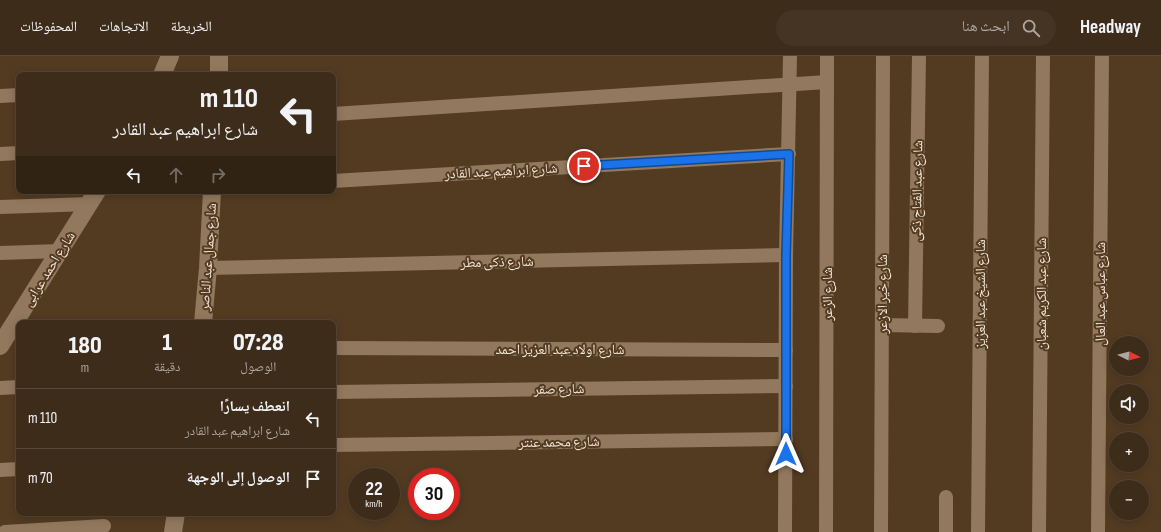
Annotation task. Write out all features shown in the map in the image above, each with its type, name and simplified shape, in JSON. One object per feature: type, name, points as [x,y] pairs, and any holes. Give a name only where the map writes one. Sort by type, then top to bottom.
[{"type":"street","points":[[163,72],[170,56]]},
{"type":"street","points":[[219,56],[219,72]]},
{"type":"street","points":[[785,532],[786,255],[790,56]]},
{"type":"street","name":"شارع الزعر","points":[[826,532],[827,56]]},
{"type":"street","name":"شارع خير الازعر","points":[[881,532],[883,56]]},
{"type":"street","name":"شارع عبد الفتاح ذكى","points":[[915,326],[920,56]]},
{"type":"street","name":"شارع الشيخ عبد العزيز","points":[[978,532],[982,56]]},
{"type":"street","name":"شارع عبد الكريم شعبان","points":[[1039,532],[1043,56]]},
{"type":"street","name":"شارع عباس عبد العال","points":[[1098,532],[1102,56]]},
{"type":"street","points":[[336,114],[827,82]]},
{"type":"street","points":[[0,96],[16,95]]},
{"type":"street","points":[[0,154],[16,153]]},
{"type":"street","name":"شارع ابراهيم عبد القادر","points":[[336,181],[789,154]]},
{"type":"street","name":"شارع جمال عبد الناصر","points":[[203,320],[212,194]]},
{"type":"street","points":[[0,207],[94,197]]},
{"type":"street","name":"شارع احمد عرابى","points":[[16,320],[94,197]]},
{"type":"street","points":[[0,253],[60,251]]},
{"type":"street","name":"شارع ذكى مطر","points":[[208,268],[786,255]]},
{"type":"street","name":"شارع احمد عرابى","points":[[0,346],[16,321]]},
{"type":"street","points":[[882,325],[938,326]]},
{"type":"street","name":"شارع اولاد عبد العزيز احمد","points":[[336,348],[786,350]]},
{"type":"street","name":"شارع صقر","points":[[336,392],[786,386]]},
{"type":"street","points":[[0,388],[16,387]]},
{"type":"street","name":"شارع محمد عنتر","points":[[336,445],[786,439]]},
{"type":"street","points":[[0,470],[16,470]]},
{"type":"street","points":[[946,498],[946,532]]},
{"type":"street","points":[[173,532],[176,516]]},
{"type":"street","points":[[5,532],[104,526]]},
{"type":"route","points":[[584,166],[789,154],[786,255],[786,454]]}]
